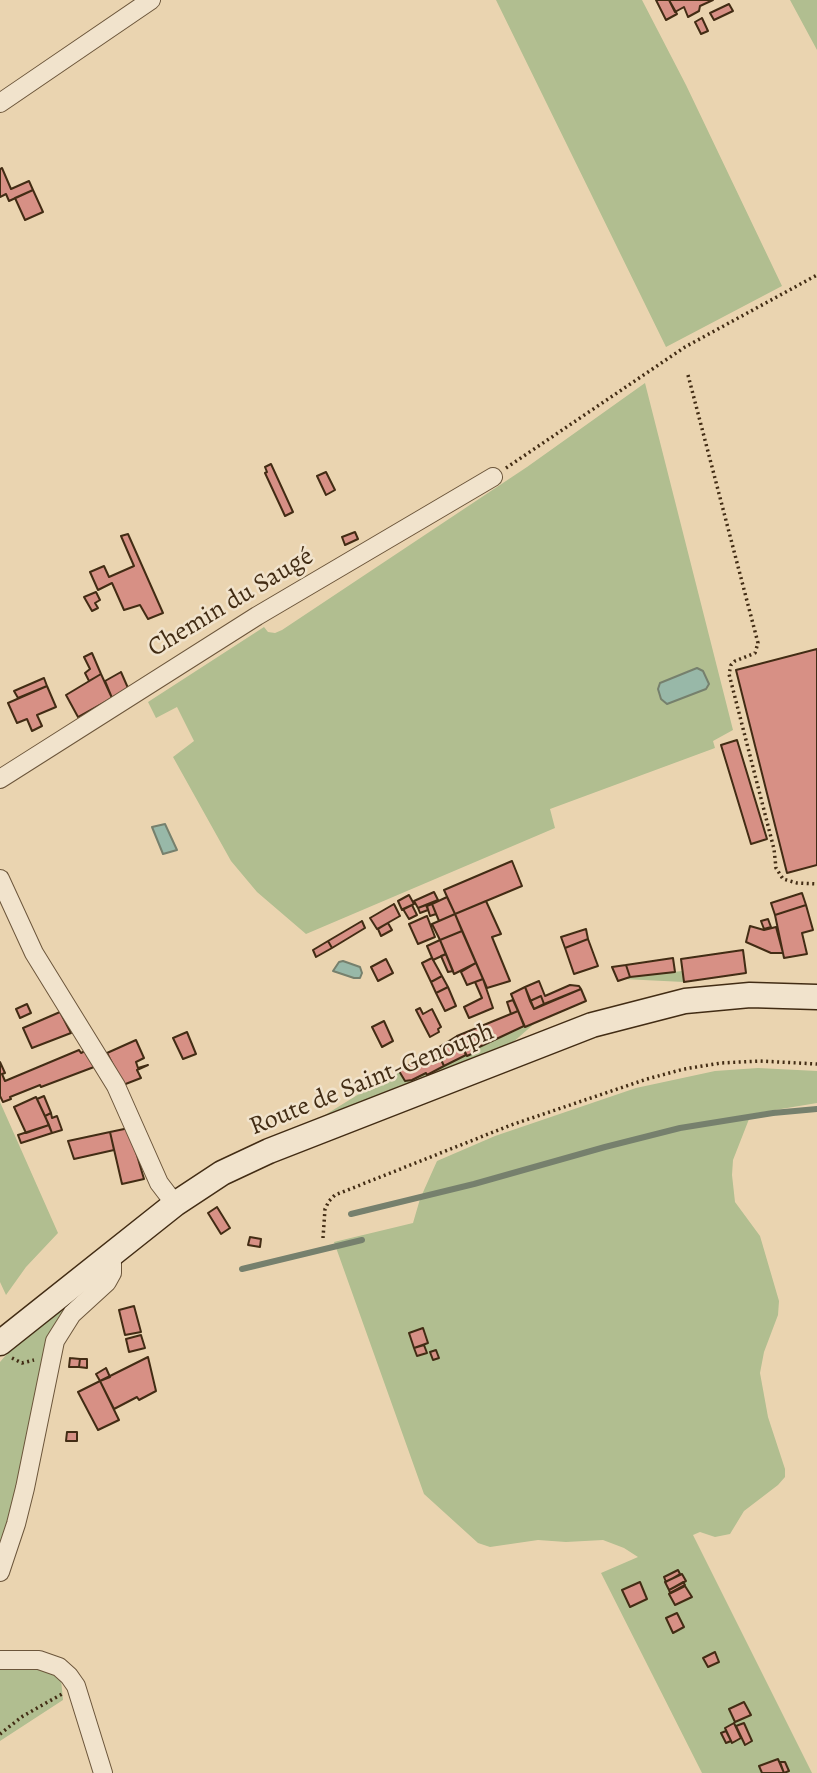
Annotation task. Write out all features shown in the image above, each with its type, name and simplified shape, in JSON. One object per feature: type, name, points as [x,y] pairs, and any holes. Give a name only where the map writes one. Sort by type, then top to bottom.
[{"type":"street","points":[[0,103],[151,0]]},
{"type":"street","name":"Chemin du Saugé","points":[[0,779],[257,616],[493,477]]},
{"type":"street","points":[[0,879],[34,953],[116,1086],[159,1183],[175,1204]]},
{"type":"street","name":"Route de Saint-Genouph","points":[[6,1350],[107,1256],[175,1204],[222,1173],[269,1151],[592,1025],[685,1001],[750,996],[817,997]]},
{"type":"street","points":[[0,1572],[25,1488],[55,1340],[72,1314],[107,1282],[112,1273],[112,1264],[107,1256]]},
{"type":"street","points":[[0,1660],[39,1660],[59,1667],[76,1686],[103,1773]]},
{"type":"path","points":[[493,477],[685,347],[817,275]]},
{"type":"path","points":[[688,375],[758,643],[755,653],[735,661],[729,674],[774,849],[776,868],[783,879],[817,884]]},
{"type":"path","points":[[323,1238],[325,1209],[328,1201],[335,1195],[511,1125],[684,1069],[760,1061],[817,1064]]},
{"type":"path","points":[[6,1350],[22,1363],[39,1358]]},
{"type":"path","points":[[0,1734],[23,1716],[76,1686]]},
{"type":"green space","points":[[496,0],[642,0],[686,85],[782,286],[666,347]]},
{"type":"green space","points":[[790,0],[817,0],[817,50]]},
{"type":"green space","points":[[645,383],[733,730],[713,741],[715,748],[550,809],[555,828],[306,934],[257,892],[231,861],[173,757],[194,741],[177,707],[156,718],[148,702],[264,627],[268,632],[282,630],[527,467]]},
{"type":"green space","points":[[682,971],[684,982],[623,979],[630,977]]},
{"type":"green space","points":[[535,1023],[511,1044],[299,1131],[385,1078],[393,1078],[399,1071],[406,1081],[413,1080]]},
{"type":"green space","points":[[758,1068],[817,1071],[817,1103],[751,1114],[733,1160],[735,1202],[760,1236],[779,1301],[778,1315],[764,1352],[760,1373],[768,1417],[785,1469],[785,1477],[744,1511],[730,1534],[715,1537],[700,1532],[693,1535],[812,1773],[702,1773],[601,1573],[638,1557],[603,1540],[538,1540],[490,1547],[478,1543],[424,1494],[334,1242],[413,1223],[420,1199],[437,1161],[495,1136],[636,1088],[715,1071]]},
{"type":"green space","points":[[0,1102],[58,1233],[26,1267],[6,1295],[0,1282]]},
{"type":"green space","points":[[103,1274],[74,1303],[25,1461],[0,1555],[0,1362],[19,1340]]},
{"type":"green space","points":[[0,1665],[46,1669],[61,1679],[63,1700],[0,1741]]},
{"type":"shaded area","points":[[697,668],[703,671],[709,684],[706,689],[667,704],[661,699],[658,689],[660,683]]},
{"type":"shaded area","points":[[165,824],[177,850],[163,854],[152,827]]},
{"type":"shaded area","points":[[339,962],[360,967],[360,978],[333,971]]},
{"type":"building","points":[[656,0],[669,0],[677,14],[666,20]]},
{"type":"building","points":[[669,0],[713,0],[700,6],[699,11],[688,17],[684,7],[675,12]]},
{"type":"building","points":[[729,4],[733,11],[714,20],[710,13]]},
{"type":"building","points":[[702,18],[708,31],[701,34],[695,22]]},
{"type":"building","points":[[2,168],[11,189],[29,181],[33,190],[9,201],[6,194],[0,197]]},
{"type":"building","points":[[33,190],[43,212],[25,220],[15,198]]},
{"type":"building","points":[[271,464],[293,512],[285,516],[265,473],[265,467]]},
{"type":"building","points":[[326,472],[335,490],[326,495],[317,476]]},
{"type":"building","points":[[355,532],[358,539],[345,545],[342,537]]},
{"type":"building","points":[[128,534],[163,613],[148,619],[140,605],[124,610],[112,583],[98,590],[90,572],[104,566],[109,577],[134,566],[121,536]]},
{"type":"building","points":[[96,592],[100,600],[95,603],[98,608],[92,611],[84,597]]},
{"type":"building","points":[[817,649],[817,865],[787,873],[736,670]]},
{"type":"building","points":[[92,653],[101,674],[89,681],[85,673],[90,669],[84,657]]},
{"type":"building","points":[[121,672],[128,688],[112,698],[105,681]]},
{"type":"building","points":[[101,674],[112,698],[78,717],[66,695]]},
{"type":"building","points":[[44,678],[47,686],[18,698],[14,691]]},
{"type":"building","points":[[47,686],[56,707],[37,715],[42,726],[32,731],[27,719],[17,723],[8,703]]},
{"type":"building","points":[[737,740],[767,839],[751,844],[721,745]]},
{"type":"building","points":[[512,861],[522,886],[455,914],[444,890]]},
{"type":"building","points":[[434,892],[438,900],[418,908],[414,901]]},
{"type":"building","points":[[802,893],[806,905],[775,915],[771,903]]},
{"type":"building","points":[[409,895],[414,904],[402,910],[398,901]]},
{"type":"building","points":[[447,897],[455,914],[439,921],[432,904]]},
{"type":"building","points":[[486,901],[501,934],[492,937],[510,981],[487,988],[455,914]]},
{"type":"building","points":[[394,904],[400,916],[377,929],[370,918]]},
{"type":"building","points":[[432,904],[436,914],[430,916],[427,906]]},
{"type":"building","points":[[412,905],[417,915],[409,919],[403,909]]},
{"type":"building","points":[[426,905],[428,910],[420,913],[418,908]]},
{"type":"building","points":[[806,905],[813,930],[802,933],[807,954],[784,958],[775,915]]},
{"type":"building","points":[[455,914],[462,931],[440,940],[432,924]]},
{"type":"building","points":[[427,916],[435,937],[418,944],[409,924]]},
{"type":"building","points":[[768,919],[771,927],[764,929],[761,921]]},
{"type":"building","points":[[362,921],[365,928],[332,948],[328,941]]},
{"type":"building","points":[[388,923],[392,930],[381,936],[378,929]]},
{"type":"building","points":[[750,926],[764,930],[776,927],[783,953],[771,953],[746,942]]},
{"type":"building","points":[[586,929],[588,939],[565,948],[561,937]]},
{"type":"building","points":[[462,931],[476,963],[454,974],[440,940]]},
{"type":"building","points":[[588,939],[598,966],[574,974],[565,948]]},
{"type":"building","points":[[440,940],[446,954],[433,960],[427,946]]},
{"type":"building","points":[[328,941],[332,948],[316,957],[313,950]]},
{"type":"building","points":[[743,950],[746,973],[684,982],[681,959]]},
{"type":"building","points":[[446,954],[453,971],[448,972],[441,956]]},
{"type":"building","points":[[432,958],[442,976],[431,982],[422,963]]},
{"type":"building","points":[[673,958],[675,972],[630,977],[626,965]]},
{"type":"building","points":[[386,959],[393,973],[378,981],[371,967]]},
{"type":"building","points":[[476,963],[483,979],[467,985],[461,972]]},
{"type":"building","points":[[626,965],[630,977],[618,981],[612,967]]},
{"type":"building","points":[[442,976],[448,987],[436,993],[431,982]]},
{"type":"building","points":[[483,979],[493,1008],[469,1018],[464,1007],[482,998],[475,982]]},
{"type":"building","points":[[539,981],[545,996],[570,985],[579,986],[581,989],[544,1004],[541,996],[530,1001],[525,987]]},
{"type":"building","points":[[448,987],[456,1006],[445,1011],[436,993]]},
{"type":"building","points":[[525,987],[534,1009],[581,989],[586,1001],[525,1027],[511,994]]},
{"type":"building","points":[[541,996],[544,1004],[534,1009],[530,1001]]},
{"type":"building","points":[[513,1000],[518,1011],[511,1014],[507,1002]]},
{"type":"building","points":[[27,1004],[31,1013],[20,1018],[16,1009]]},
{"type":"building","points":[[420,1008],[423,1014],[432,1009],[441,1027],[439,1032],[430,1037],[416,1010]]},
{"type":"building","points":[[518,1011],[524,1026],[475,1049],[476,1052],[467,1056],[457,1036]]},
{"type":"building","points":[[60,1012],[71,1033],[32,1048],[23,1028]]},
{"type":"building","points":[[384,1021],[393,1041],[382,1047],[372,1027]]},
{"type":"building","points":[[187,1032],[196,1054],[183,1059],[173,1038]]},
{"type":"building","points":[[457,1036],[466,1055],[444,1066],[436,1049]]},
{"type":"building","points":[[136,1040],[144,1058],[136,1062],[138,1068],[148,1065],[137,1070],[141,1078],[123,1085],[107,1053]]},
{"type":"building","points":[[436,1049],[444,1066],[427,1075],[426,1073],[405,1081],[399,1071]]},
{"type":"building","points":[[79,1050],[81,1053],[85,1051],[94,1067],[41,1087],[40,1085],[3,1102],[0,1096],[0,1062],[5,1081]]},
{"type":"building","points":[[44,1096],[51,1113],[45,1116],[37,1099]]},
{"type":"building","points":[[36,1097],[49,1125],[26,1133],[14,1107]]},
{"type":"building","points":[[51,1113],[52,1118],[57,1116],[62,1130],[52,1133],[45,1116]]},
{"type":"building","points":[[49,1125],[52,1133],[21,1143],[18,1135]]},
{"type":"building","points":[[129,1128],[144,1179],[122,1184],[110,1132]]},
{"type":"building","points":[[110,1132],[114,1150],[74,1159],[68,1141]]},
{"type":"building","points":[[217,1207],[230,1228],[221,1234],[208,1213]]},
{"type":"building","points":[[250,1237],[261,1239],[260,1247],[248,1245]]},
{"type":"building","points":[[134,1306],[141,1332],[125,1335],[119,1310]]},
{"type":"building","points":[[423,1328],[428,1343],[414,1348],[409,1333]]},
{"type":"building","points":[[141,1335],[145,1348],[129,1352],[126,1339]]},
{"type":"building","points":[[424,1345],[427,1353],[417,1356],[414,1348]]},
{"type":"building","points":[[436,1350],[439,1358],[433,1360],[430,1352]]},
{"type":"building","points":[[148,1357],[156,1391],[114,1409],[100,1381]]},
{"type":"building","points":[[70,1358],[80,1359],[79,1367],[69,1367]]},
{"type":"building","points":[[80,1359],[87,1359],[87,1368],[79,1367]]},
{"type":"building","points":[[106,1368],[110,1377],[100,1381],[96,1374]]},
{"type":"building","points":[[100,1381],[119,1420],[98,1430],[78,1392]]},
{"type":"building","points":[[67,1432],[77,1432],[77,1441],[66,1441]]},
{"type":"building","points":[[678,1570],[680,1574],[666,1582],[664,1577]]},
{"type":"building","points":[[682,1574],[686,1581],[669,1590],[665,1582]]},
{"type":"building","points":[[640,1582],[647,1599],[630,1607],[622,1590]]},
{"type":"building","points":[[683,1582],[685,1585],[670,1593],[669,1590]]},
{"type":"building","points":[[685,1586],[692,1597],[675,1605],[669,1594]]},
{"type":"building","points":[[677,1613],[684,1627],[673,1633],[666,1618]]},
{"type":"building","points":[[715,1652],[719,1662],[708,1667],[703,1658]]},
{"type":"building","points":[[744,1702],[751,1715],[735,1722],[729,1709]]},
{"type":"building","points":[[734,1723],[741,1738],[732,1743],[725,1728]]},
{"type":"building","points":[[744,1723],[752,1741],[745,1745],[736,1726]]},
{"type":"building","points":[[726,1731],[731,1741],[726,1743],[721,1733]]},
{"type":"building","points":[[778,1759],[784,1773],[762,1773],[759,1766]]},
{"type":"building","points":[[780,1762],[785,1762],[789,1771],[784,1773]]},
{"type":"waterway","points":[[351,1214],[680,1128],[817,1109]]},
{"type":"waterway","points":[[242,1269],[362,1240]]}]
